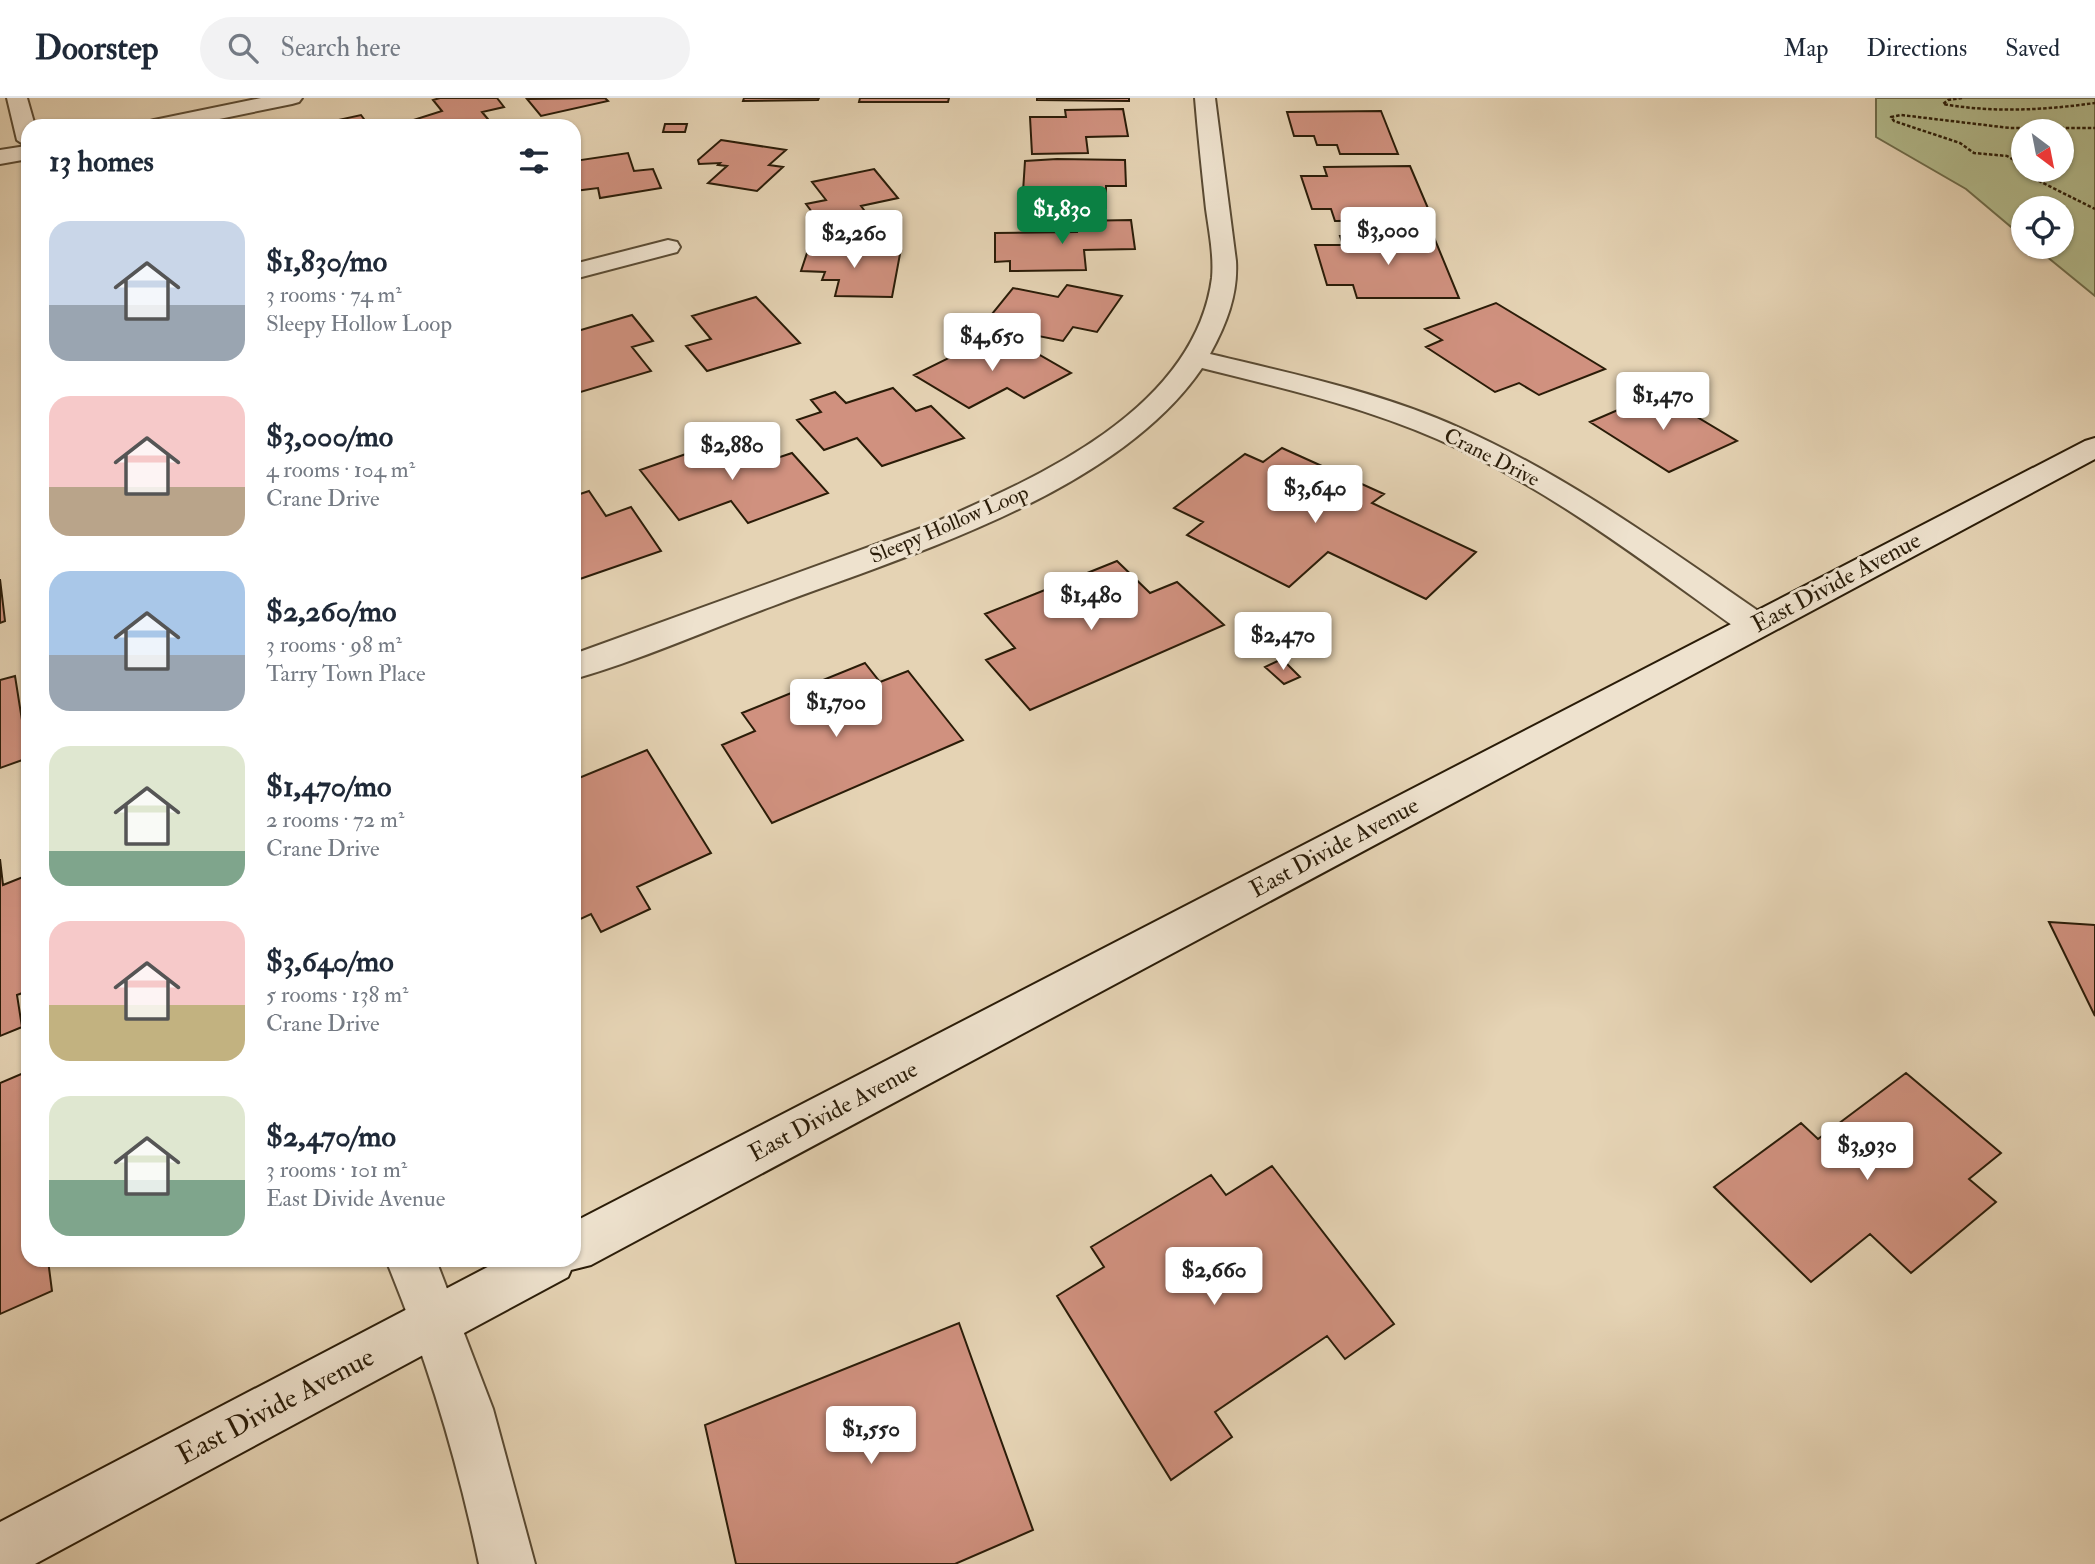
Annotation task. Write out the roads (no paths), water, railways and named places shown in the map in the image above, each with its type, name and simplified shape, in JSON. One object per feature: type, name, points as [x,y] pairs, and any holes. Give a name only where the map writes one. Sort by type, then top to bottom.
[{"type":"street","points":[[17,98],[22,119]]},
{"type":"street","points":[[188,119],[292,98]]},
{"type":"street","name":"Sleepy Hollow Loop","points":[[581,664],[994,510],[1046,482],[1136,422],[1197,359],[1211,331],[1224,279],[1224,257],[1205,98]]},
{"type":"street","points":[[0,157],[21,153]]},
{"type":"street","points":[[581,270],[668,247]]},
{"type":"street","name":"Crane Drive","points":[[1197,359],[1336,394],[1397,413],[1449,434],[1497,457],[1569,498],[1755,625]]},
{"type":"street","name":"East Divide Avenue","points":[[581,1244],[2095,447]]},
{"type":"street","points":[[414,1267],[436,1319],[482,1462],[507,1564]]},
{"type":"street","name":"East Divide Avenue","points":[[0,1552],[537,1267]]}]
